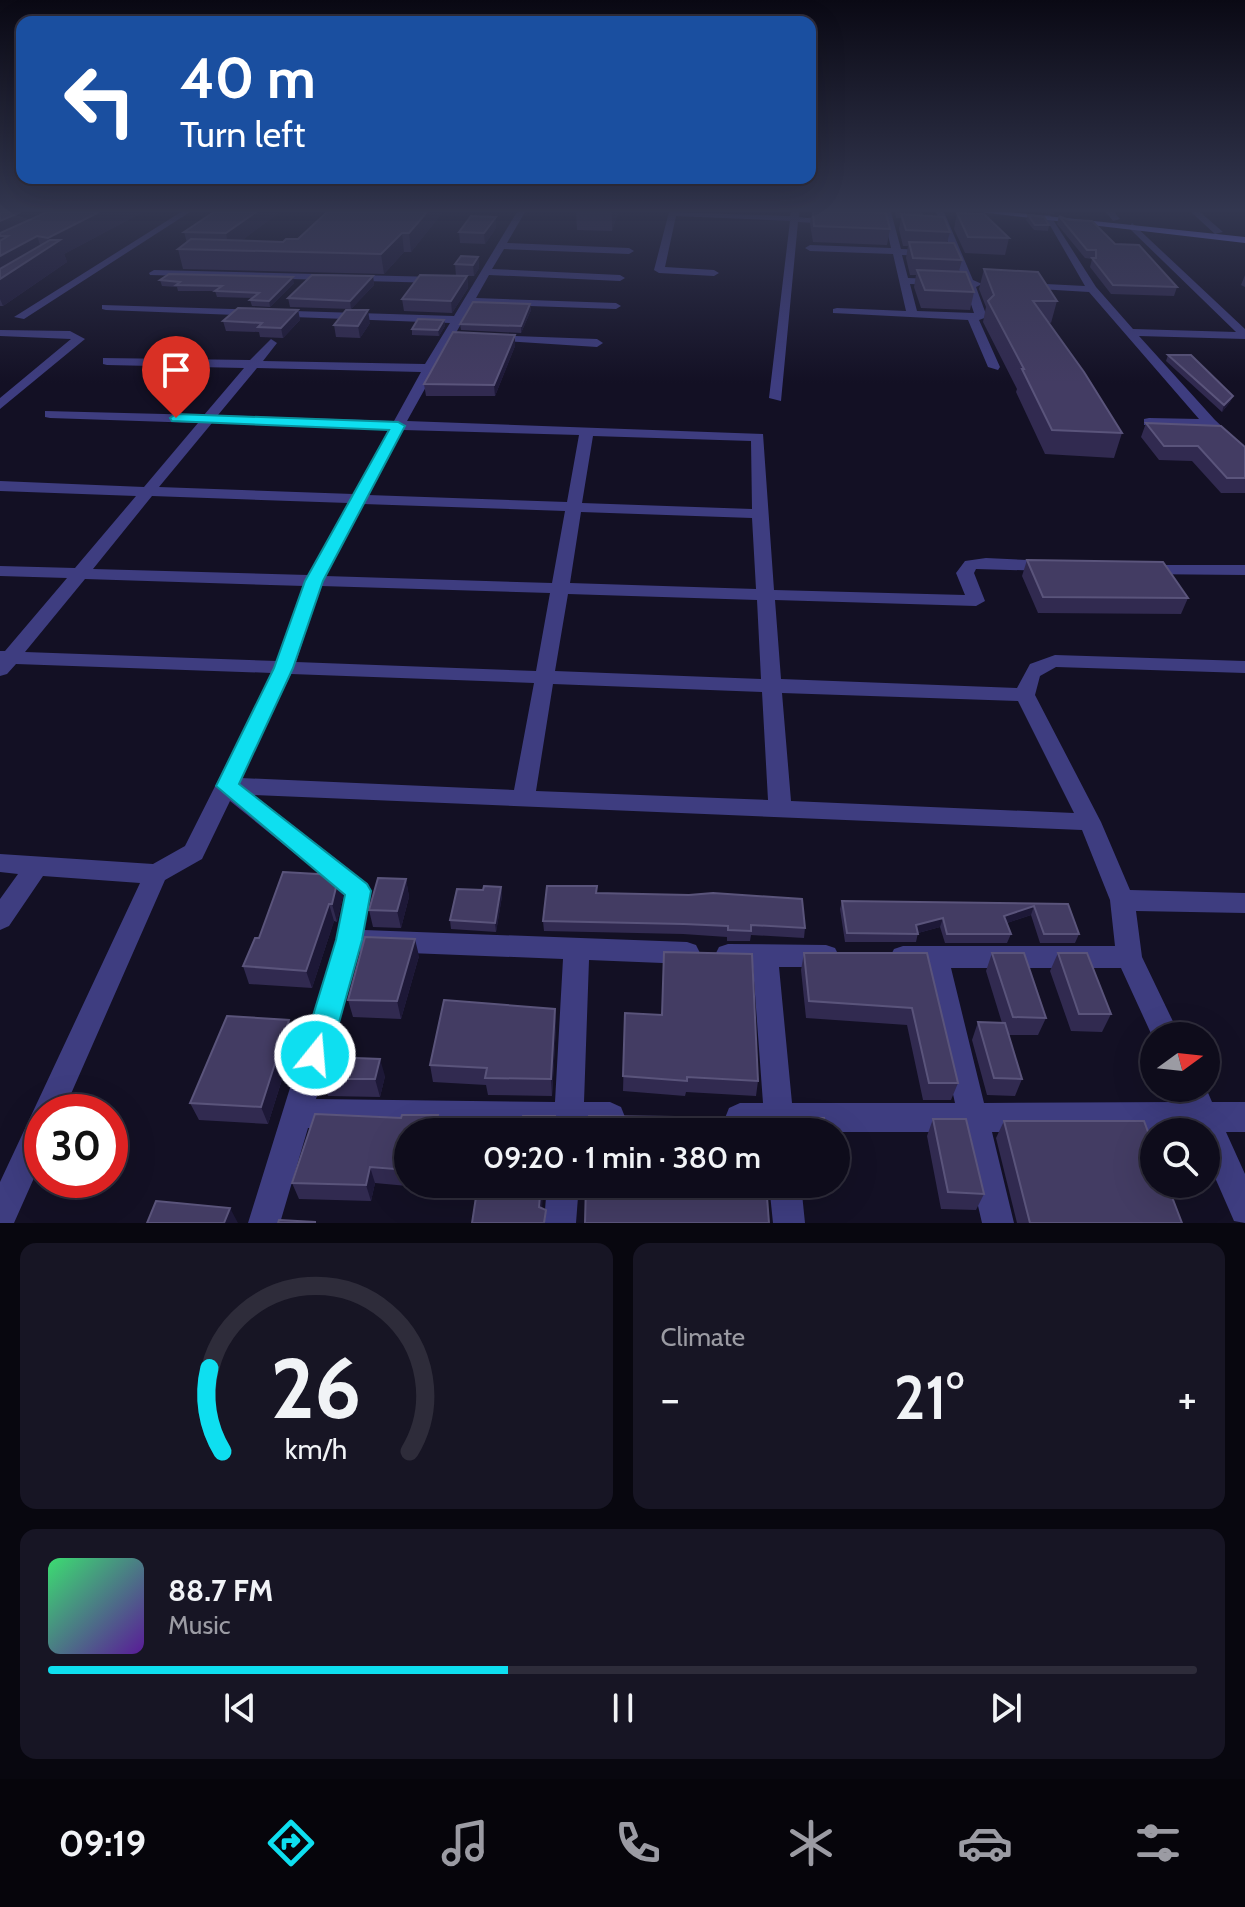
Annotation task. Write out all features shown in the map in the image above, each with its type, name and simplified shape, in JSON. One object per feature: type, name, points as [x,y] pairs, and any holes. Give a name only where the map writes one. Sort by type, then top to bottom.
[{"type":"street","points":[[20,317],[96,269]]},
{"type":"street","points":[[0,863],[156,874],[194,852],[284,668],[314,581],[429,368],[457,331],[484,269]]},
{"type":"street","points":[[659,269],[714,273]]},
{"type":"street","points":[[776,398],[789,269]]},
{"type":"street","points":[[900,269],[912,314]]},
{"type":"street","points":[[837,311],[981,317],[963,269]]},
{"type":"street","points":[[1080,269],[1092,289],[1210,423],[1245,456]]},
{"type":"street","points":[[1176,269],[1245,336]]},
{"type":"street","points":[[154,273],[450,281]]},
{"type":"street","points":[[301,286],[310,277]]},
{"type":"street","points":[[478,278],[620,278]]},
{"type":"street","points":[[903,281],[985,284]]},
{"type":"street","points":[[1015,286],[1092,289]]},
{"type":"street","points":[[471,301],[616,306]]},
{"type":"street","points":[[106,307],[279,309],[457,331]]},
{"type":"street","points":[[972,317],[994,367]]},
{"type":"street","points":[[1130,332],[1245,336]]},
{"type":"street","points":[[0,333],[70,334],[79,339],[0,405]]},
{"type":"street","points":[[478,337],[597,343]]},
{"type":"street","points":[[3,662],[271,343]]},
{"type":"street","points":[[107,361],[429,368]]},
{"type":"street","points":[[50,414],[758,437],[760,514],[780,808]]},
{"type":"street","points":[[1149,422],[1210,423]]},
{"type":"street","points":[[524,798],[587,431]]},
{"type":"street","points":[[0,486],[760,514]]},
{"type":"street","points":[[0,571],[976,601],[965,573],[971,565],[1062,567]]},
{"type":"street","points":[[1123,569],[1245,570]]},
{"type":"street","points":[[1159,1022],[1129,957],[1122,900],[1090,822],[1025,695],[1029,675],[1037,666],[1055,661],[1245,667]]},
{"type":"street","points":[[3,662],[284,668],[1025,695]]},
{"type":"street","points":[[227,786],[1090,822]]},
{"type":"street","points":[[227,786],[359,891],[349,940],[264,1223]]},
{"type":"street","points":[[0,919],[37,865]]},
{"type":"street","points":[[56,1094],[156,874]]},
{"type":"street","points":[[1122,900],[1245,903]]},
{"type":"street","points":[[349,940],[765,956],[1129,957]]},
{"type":"street","points":[[568,1118],[577,949]]},
{"type":"street","points":[[765,956],[779,1118]]},
{"type":"street","points":[[935,957],[998,1223]]},
{"type":"street","points":[[850,1123],[1197,1102],[1245,1117]]},
{"type":"street","points":[[1197,1102],[1245,1210]]},
{"type":"street","points":[[299,1113],[421,1118]]},
{"type":"street","points":[[633,1118],[644,1117]]},
{"type":"street","points":[[0,1218],[24,1165]]},
{"type":"street","points":[[560,1223],[562,1198]]},
{"type":"street","points":[[786,1198],[789,1223]]},
{"type":"building","points":[[0,269],[15,269],[0,279]]},
{"type":"building","points":[[984,269],[1038,272],[1057,301],[1033,301],[1084,372],[1122,433],[1052,430],[988,301],[994,295]]},
{"type":"building","points":[[1101,269],[1161,269],[1177,287],[1113,285]]},
{"type":"building","points":[[917,270],[966,272],[974,292],[925,290]]},
{"type":"building","points":[[169,274],[293,277],[269,301],[250,300],[259,293],[215,291],[222,286],[176,285],[180,282],[160,280]]},
{"type":"building","points":[[312,275],[373,276],[350,301],[288,298]]},
{"type":"building","points":[[420,275],[467,276],[451,301],[402,299]]},
{"type":"building","points":[[473,302],[530,304],[521,326],[460,324]]},
{"type":"building","points":[[238,308],[298,310],[281,328],[258,327],[262,323],[223,321]]},
{"type":"building","points":[[346,310],[368,310],[358,326],[334,325]]},
{"type":"building","points":[[418,319],[444,320],[438,330],[412,329]]},
{"type":"building","points":[[453,332],[515,335],[494,385],[424,384]]},
{"type":"building","points":[[1168,355],[1191,355],[1233,396],[1224,405]]},
{"type":"building","points":[[1146,423],[1221,426],[1245,447],[1245,478],[1227,478],[1198,446],[1164,446]]},
{"type":"building","points":[[1027,560],[1163,562],[1188,598],[1043,597]]},
{"type":"building","points":[[283,872],[334,875],[338,879],[332,904],[329,904],[306,971],[243,966],[255,938],[259,938]]},
{"type":"building","points":[[378,878],[406,879],[397,911],[369,910]]},
{"type":"building","points":[[484,886],[501,887],[495,923],[450,920],[457,889],[483,890]]},
{"type":"building","points":[[547,886],[597,886],[596,893],[713,893],[802,899],[805,928],[751,925],[751,931],[728,930],[728,926],[543,921]]},
{"type":"building","points":[[842,901],[1068,904],[1079,934],[1044,934],[1034,906],[1004,916],[1011,934],[947,934],[943,918],[916,925],[918,934],[847,933]]},
{"type":"building","points":[[365,937],[415,939],[397,1001],[348,1000]]},
{"type":"building","points":[[664,952],[752,954],[758,1081],[687,1077],[687,1081],[623,1076],[625,1013],[662,1015]]},
{"type":"building","points":[[804,953],[927,953],[958,1083],[929,1083],[912,1008],[809,1001]]},
{"type":"building","points":[[992,953],[1024,953],[1046,1018],[1013,1017]]},
{"type":"building","points":[[1058,953],[1087,953],[1111,1014],[1079,1014]]},
{"type":"building","points":[[444,1000],[555,1009],[551,1079],[485,1078],[487,1068],[430,1065]]},
{"type":"building","points":[[227,1016],[289,1020],[261,1107],[190,1103]]},
{"type":"building","points":[[978,1022],[1005,1023],[1022,1079],[994,1078]]},
{"type":"building","points":[[329,1057],[380,1059],[375,1079],[323,1079]]},
{"type":"building","points":[[315,1114],[401,1118],[394,1118],[394,1169],[370,1167],[366,1185],[292,1183]]},
{"type":"building","points":[[402,1115],[438,1115],[437,1118],[401,1118]]},
{"type":"building","points":[[523,1116],[555,1116],[555,1118]]},
{"type":"building","points":[[589,1116],[762,1118],[589,1118]]},
{"type":"building","points":[[933,1119],[966,1119],[984,1194],[948,1192]]},
{"type":"building","points":[[1004,1121],[1140,1121],[1140,1198],[1172,1198],[1182,1223],[1030,1223]]},
{"type":"building","points":[[476,1198],[540,1198],[539,1207],[546,1210],[544,1223],[472,1223]]},
{"type":"building","points":[[586,1198],[767,1198],[769,1223],[585,1223]]},
{"type":"building","points":[[156,1201],[230,1208],[224,1223],[147,1223]]},
{"type":"building","points":[[279,1220],[315,1222],[315,1223],[278,1223]]},
{"type":"route","points":[[176,418],[398,426],[314,581],[284,668],[227,786],[359,891],[349,940],[315,1055]]}]
